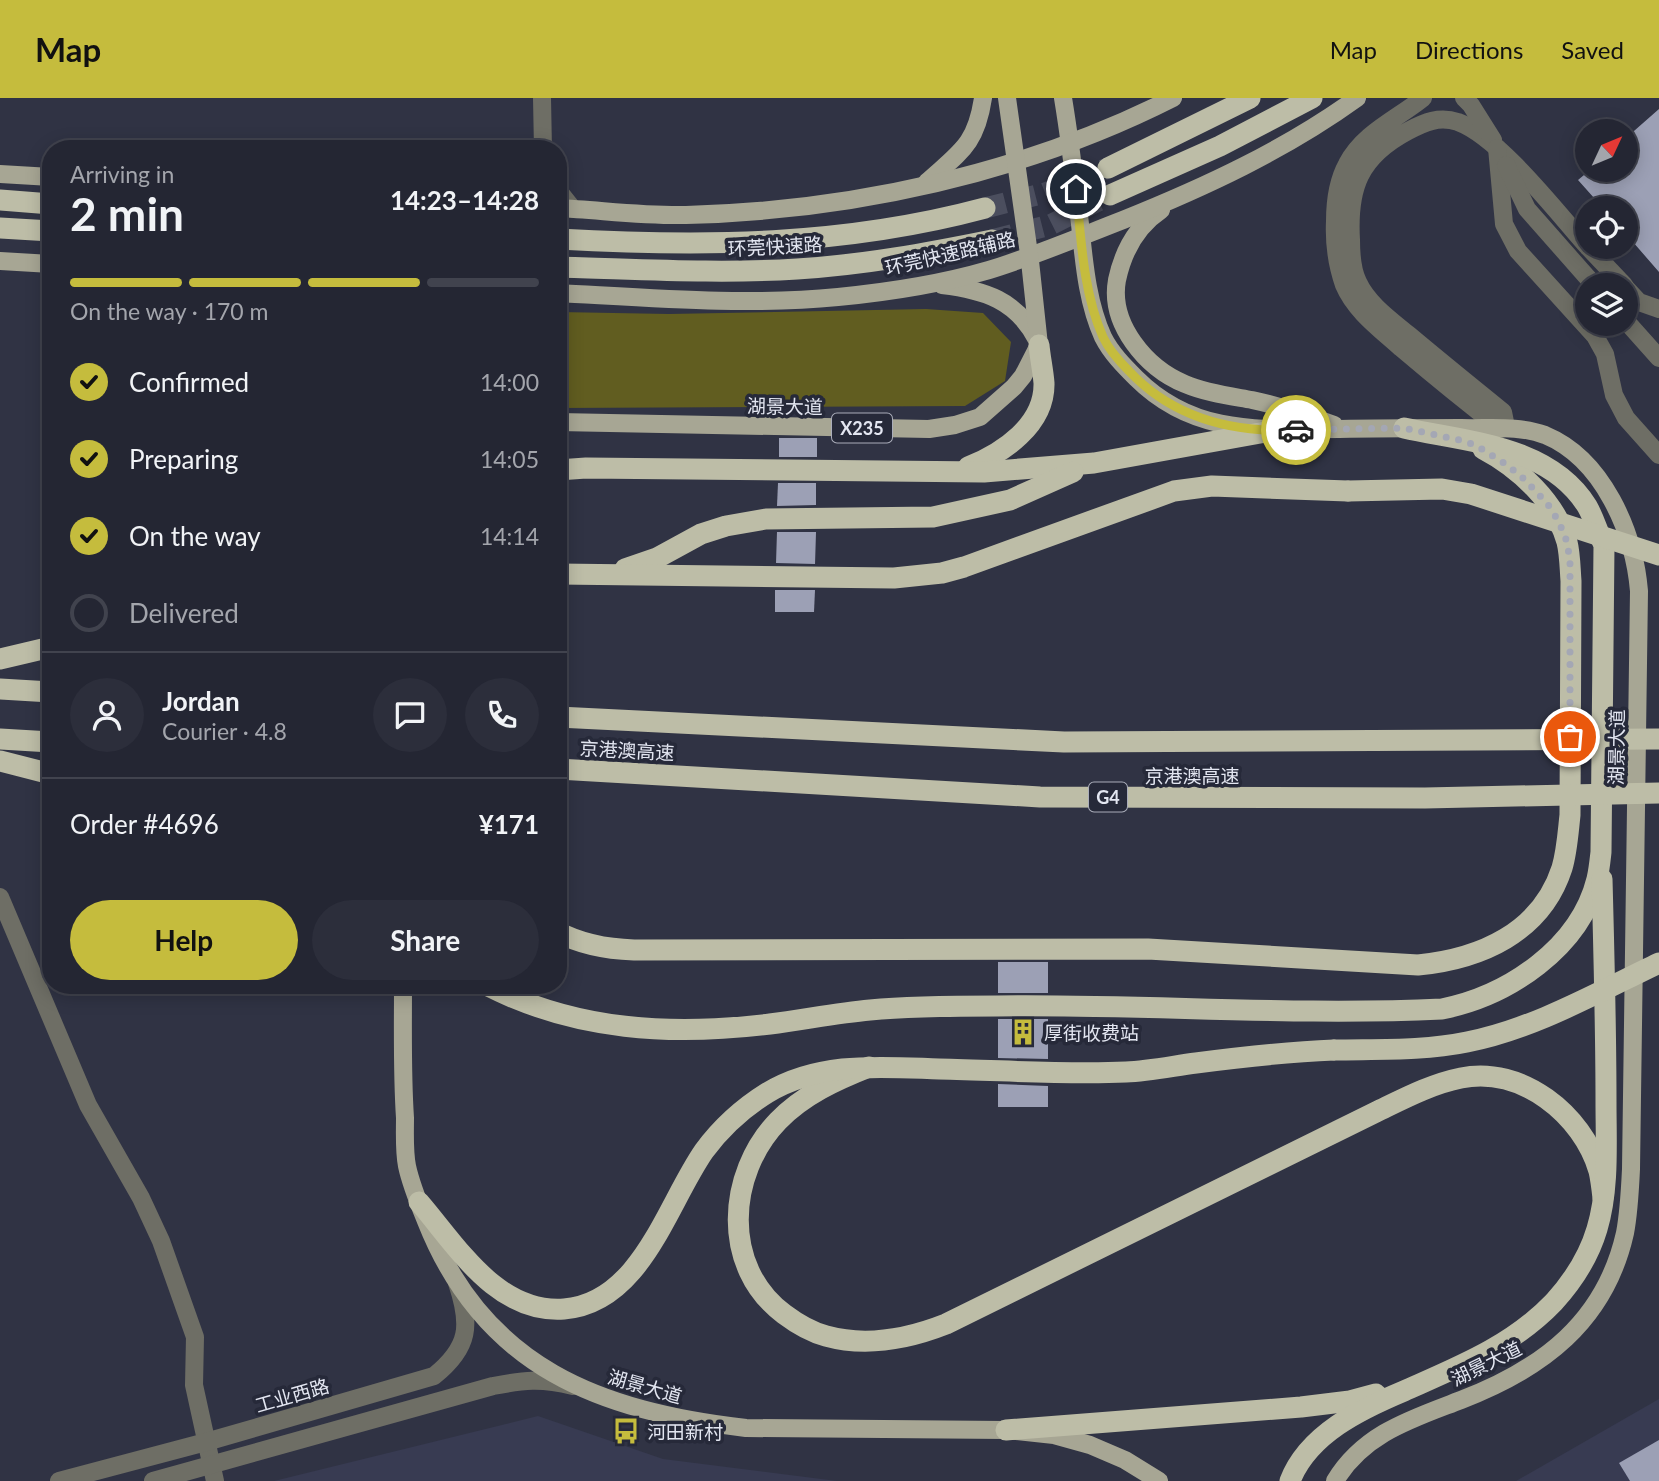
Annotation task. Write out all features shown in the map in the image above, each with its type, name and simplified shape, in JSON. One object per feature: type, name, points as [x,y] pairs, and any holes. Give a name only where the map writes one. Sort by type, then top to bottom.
[{"type":"highway","points":[[1108,168],[1250,98]]},
{"type":"highway","points":[[1110,195],[1208,152],[1312,98]]},
{"type":"highway","points":[[0,200],[42,203]]},
{"type":"highway","name":"环莞快速路","points":[[567,239],[736,243],[793,241],[899,228],[985,208]]},
{"type":"highway","points":[[0,228],[42,230]]},
{"type":"highway","name":"环莞快速路","points":[[567,267],[726,272],[797,269],[901,257],[992,240]]},
{"type":"highway","points":[[954,472],[991,458],[1014,442],[1038,410],[1044,385],[1039,345]]},
{"type":"highway","points":[[1290,1481],[1293,1473],[1314,1447],[1344,1420],[1368,1406],[1454,1370],[1503,1344],[1553,1302],[1588,1254],[1598,1228],[1603,1198],[1606,1145],[1606,1020],[1601,852],[1604,545],[1586,505],[1546,467],[1503,448],[1404,428]]},
{"type":"highway","points":[[567,469],[1024,470],[1094,463],[1271,431]]},
{"type":"highway","points":[[567,936],[610,949],[634,950],[1148,949],[1418,965],[1456,959],[1489,949],[1515,932],[1539,909],[1555,886],[1565,854],[1570,815],[1571,580],[1567,542],[1547,503],[1504,463],[1464,441]]},
{"type":"highway","points":[[567,580],[657,558],[701,534],[726,526],[766,519],[933,517],[1010,500],[1094,463]]},
{"type":"highway","points":[[567,574],[894,578],[920,576],[964,567],[1174,491],[1212,486],[1348,491],[1442,489],[1471,494],[1659,555]]},
{"type":"highway","points":[[0,659],[42,649]]},
{"type":"highway","points":[[0,689],[41,691]]},
{"type":"highway","name":"京港澳高速","points":[[567,717],[1064,741],[1659,739]]},
{"type":"highway","points":[[0,739],[42,741]]},
{"type":"highway","points":[[0,761],[42,772]]},
{"type":"highway","name":"京港澳高速","points":[[567,770],[1040,797],[1425,798],[1659,793]]},
{"type":"highway","points":[[503,994],[519,1002],[559,1014],[601,1024],[645,1029],[738,1028],[903,1007],[1442,1009],[1465,1004],[1510,984],[1557,947],[1577,922],[1589,901],[1597,879],[1601,852]]},
{"type":"highway","points":[[419,1202],[485,1279],[526,1305],[565,1309],[583,1305],[607,1292],[631,1270],[663,1226],[692,1171],[717,1135],[748,1106],[782,1084],[803,1076],[824,1070],[869,1067],[1127,1072],[1277,1052],[1426,1048],[1467,1042],[1535,1020],[1659,963]]},
{"type":"highway","points":[[869,1067],[815,1092],[778,1121],[750,1159],[738,1201],[740,1243],[747,1266],[759,1290],[797,1324],[824,1336],[873,1341],[924,1333],[956,1320],[1376,1112],[1429,1088],[1461,1078],[1496,1077],[1512,1081],[1556,1105],[1573,1123],[1589,1148],[1599,1171],[1603,1198]]},
{"type":"highway","points":[[1006,1430],[1301,1407],[1350,1401],[1417,1385]]},
{"type":"main road","points":[[923,185],[965,148],[974,134],[983,98]]},
{"type":"main road","points":[[1007,98],[1039,345]]},
{"type":"main road","name":"湖景大道","points":[[1063,98],[1086,276],[1104,338],[1116,357],[1145,387],[1172,406],[1191,415],[1225,425],[1271,431],[1517,429],[1545,435],[1588,466],[1612,500],[1624,522],[1637,568],[1639,591],[1631,1169],[1625,1233],[1608,1280],[1594,1307],[1577,1329],[1556,1349],[1513,1377],[1393,1427],[1355,1453],[1335,1481]]},
{"type":"main road","points":[[567,209],[683,215],[780,210],[875,196],[1016,160],[1106,129],[1172,98]]},
{"type":"main road","name":"环莞快速路辅路","points":[[567,294],[702,301],[767,301],[838,297],[932,284],[989,270],[1081,237],[1182,196],[1248,165],[1357,98]]},
{"type":"main road","points":[[0,173],[42,176]]},
{"type":"main road","points":[[1182,196],[1151,216],[1135,235],[1121,263],[1116,287],[1118,315],[1130,339],[1152,363],[1183,383],[1218,394],[1287,408],[1342,429]]},
{"type":"main road","points":[[0,261],[42,263]]},
{"type":"main road","points":[[932,284],[975,289],[993,296],[1021,318],[1039,345]]},
{"type":"main road","name":"湖景大道","points":[[567,422],[929,429],[956,425],[980,417],[1014,387],[1023,376],[1039,345]]},
{"type":"main road","name":"湖景大道","points":[[403,994],[402,1078],[407,1165],[419,1202],[439,1254],[457,1283],[477,1310],[514,1348],[536,1365],[603,1397],[706,1424],[746,1429],[1006,1430],[1054,1435],[1090,1444],[1125,1460],[1159,1481]]},
{"type":"street","points":[[540,140],[542,98]]},
{"type":"street","points":[[1423,98],[1387,122],[1366,140],[1347,163],[1336,193],[1334,227],[1337,258],[1345,286],[1363,314],[1501,429],[1505,422],[1503,412],[1374,304],[1357,281],[1352,256],[1351,196],[1363,170],[1378,153],[1399,136],[1426,122],[1444,118],[1478,132],[1497,148],[1575,232]]},
{"type":"street","points":[[1464,98],[1485,125],[1527,209],[1583,273]]},
{"type":"street","points":[[1497,148],[1504,224],[1518,251],[1595,336],[1605,354],[1614,395],[1626,418],[1659,455]]},
{"type":"street","points":[[1600,259],[1613,273]]},
{"type":"street","points":[[1638,301],[1659,309]]},
{"type":"street","points":[[1638,334],[1659,358]]},
{"type":"street","points":[[0,897],[88,1105],[141,1198],[161,1241],[195,1337],[194,1385],[213,1474]]},
{"type":"street","name":"工业西路","points":[[59,1481],[434,1376],[451,1362],[462,1343],[467,1324],[457,1283]]},
{"type":"street","points":[[153,1481],[213,1474],[504,1384],[526,1380],[553,1381],[582,1388]]},
{"type":"shaded area","points":[[926,309],[983,313],[1011,342],[1005,381],[965,406],[567,408],[567,312],[669,314]]},
{"type":"shaded area","points":[[1659,1399],[1659,1481],[1516,1481]]},
{"type":"shaded area","points":[[538,1416],[663,1459],[837,1481],[274,1481]]},
{"type":"building","points":[[1659,109],[1659,272],[1638,248],[1638,196],[1592,196],[1580,182],[1638,182],[1638,127]]},
{"type":"building","points":[[779,438],[817,438],[817,457],[779,457]]},
{"type":"building","points":[[778,483],[816,483],[816,505],[777,506]]},
{"type":"building","points":[[777,532],[816,532],[815,564],[776,563]]},
{"type":"building","points":[[775,590],[815,590],[814,612],[775,612]]},
{"type":"building","points":[[998,962],[1048,962],[1048,993],[998,993]]},
{"type":"building","points":[[998,1019],[1048,1019],[1048,1059],[998,1058]]},
{"type":"building","points":[[998,1084],[1048,1086],[1048,1107],[998,1107]]},
{"type":"building","points":[[1659,1440],[1659,1481],[1630,1481],[1619,1463]]},
{"type":"tunnel","points":[[985,208],[1045,193],[1108,168]]},
{"type":"tunnel","points":[[992,240],[1050,225],[1110,195]]},
{"type":"way so far","points":[[1296,430],[1404,428],[1464,441],[1491,453],[1535,489],[1559,522],[1567,542],[1570,561],[1570,737]]},
{"type":"place","name":"厚街收费站","points":[[1023,1032]]},
{"type":"place","name":"河田新村","points":[[626,1431]]},
{"type":"route","points":[[1076,189],[1086,276],[1104,338],[1116,357],[1145,387],[1181,411],[1225,425],[1271,431],[1296,430]]}]
